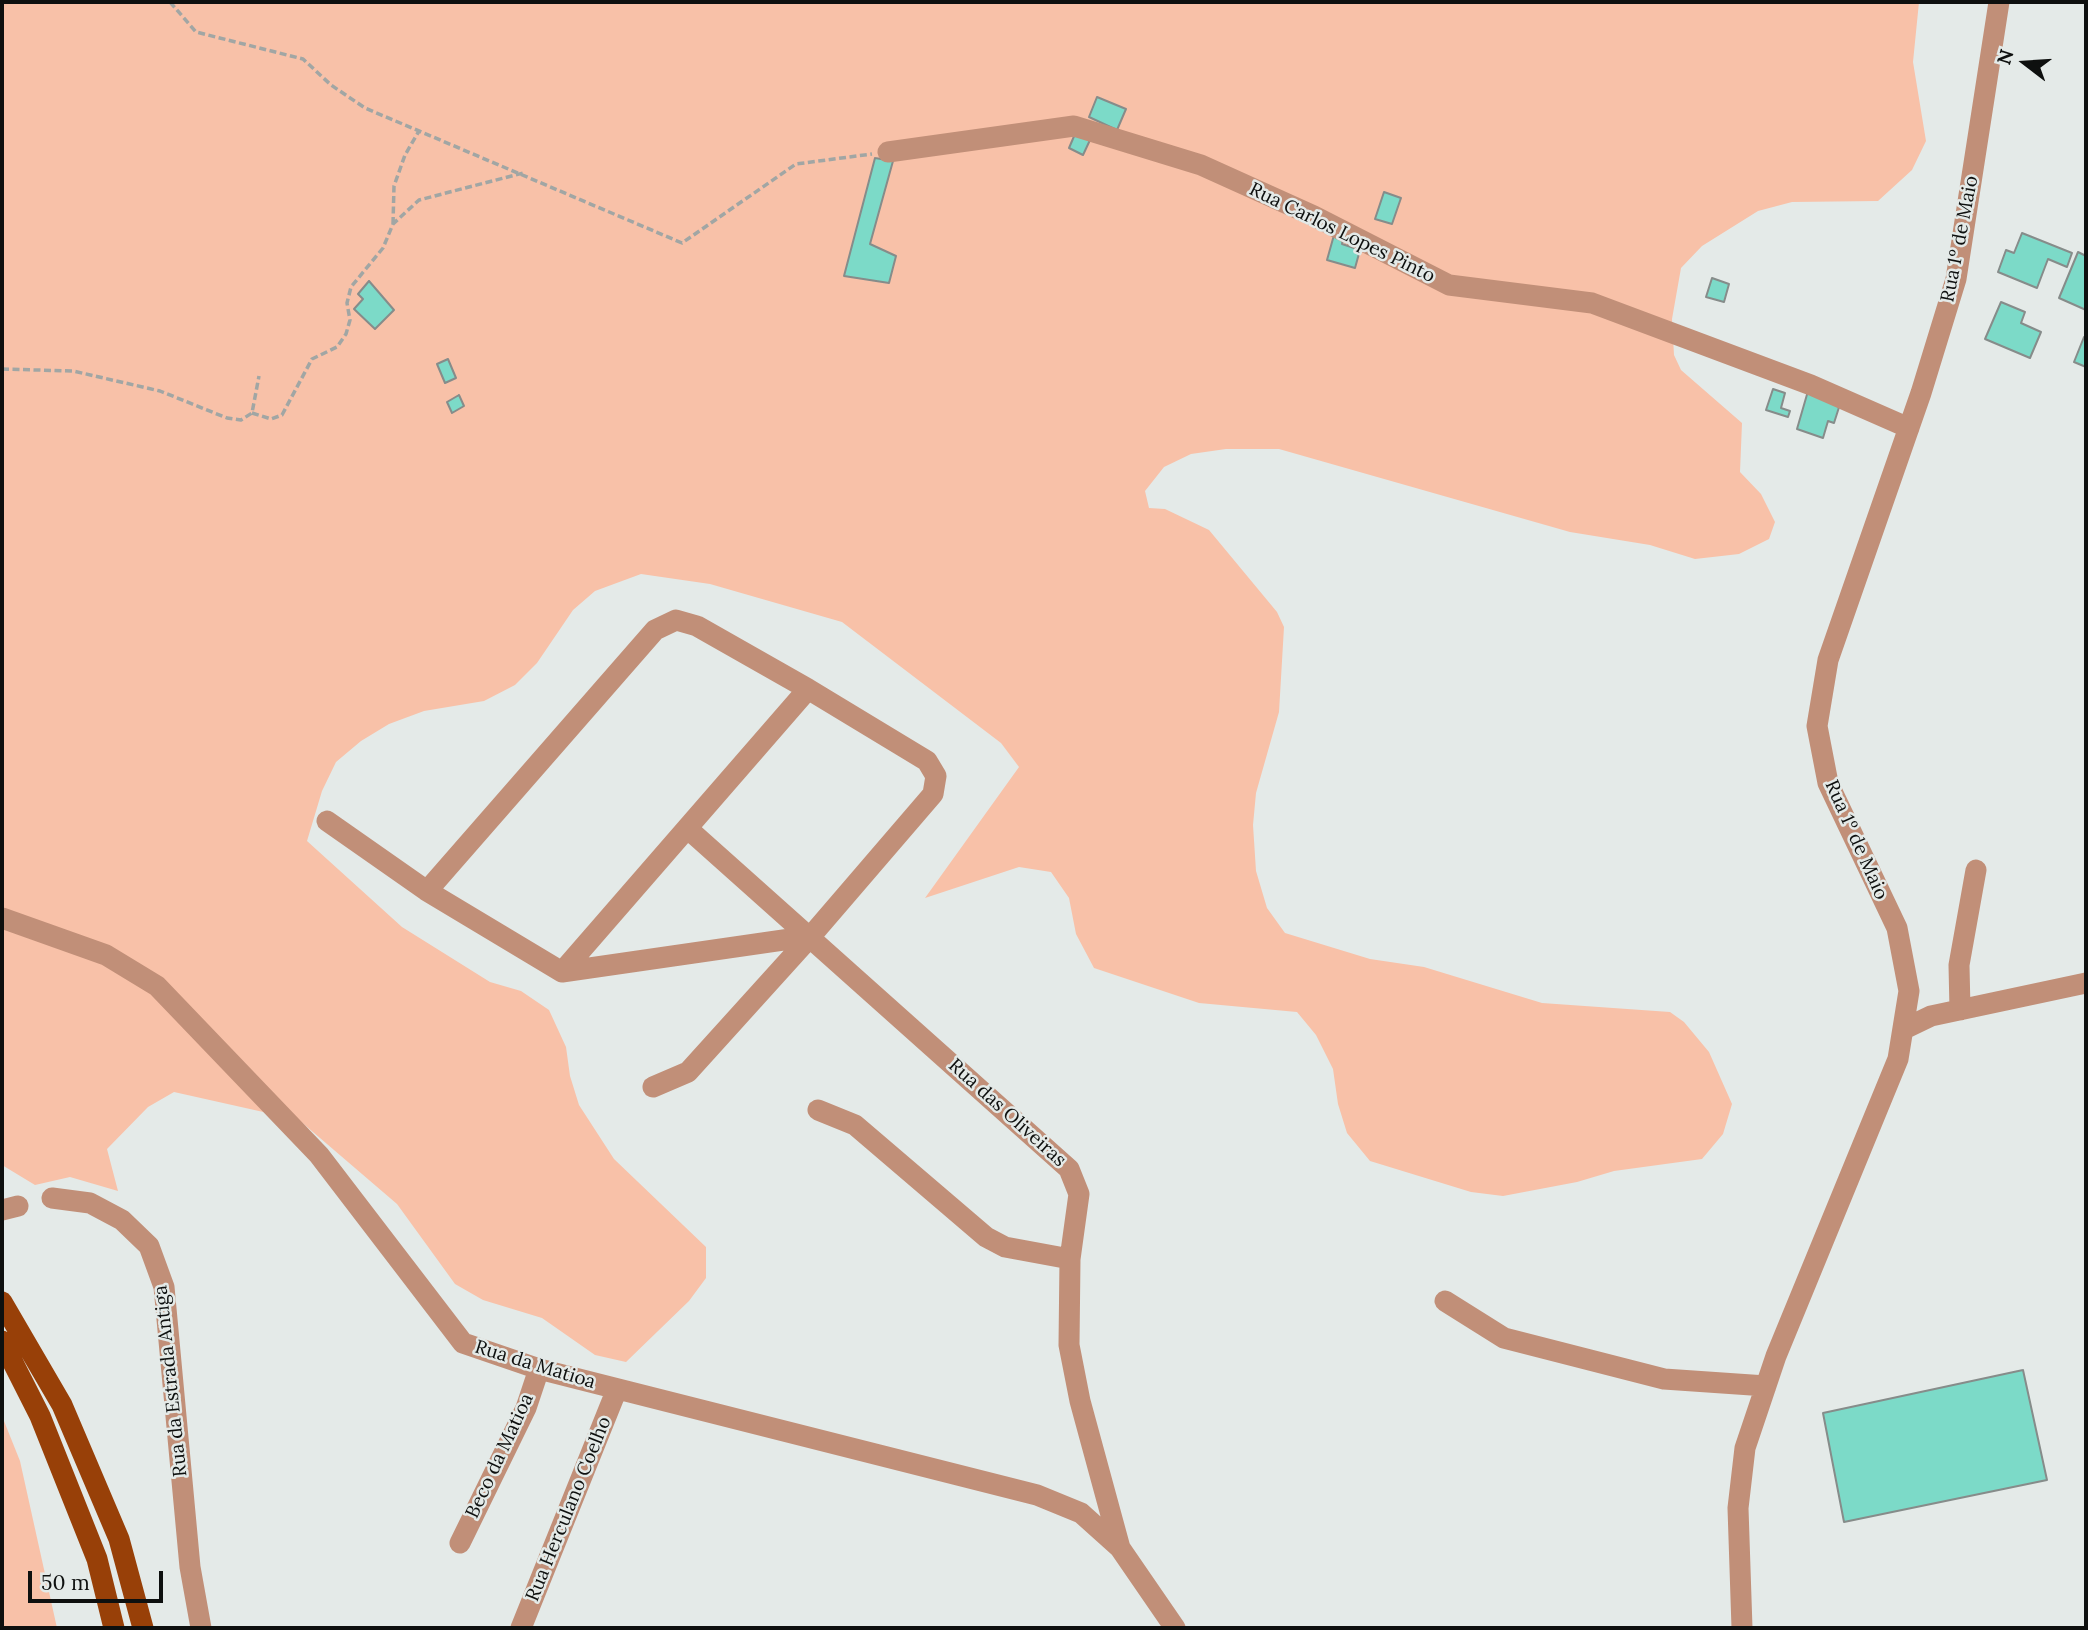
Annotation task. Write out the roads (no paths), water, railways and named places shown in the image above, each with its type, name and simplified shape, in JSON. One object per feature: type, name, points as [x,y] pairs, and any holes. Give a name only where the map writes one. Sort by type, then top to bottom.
[{"type":"main road","points":[[2,1302],[68,1418],[119,1539],[143,1628]]},
{"type":"main road","points":[[2,1341],[40,1416],[97,1559],[114,1628]]},
{"type":"street","name":"Rua 1º de Maio","points":[[1742,1628],[1738,1508],[1745,1448],[1766,1386],[1898,1059],[1909,991],[1896,928],[1828,783],[1816,726],[1828,660],[1909,428],[1956,279],[1999,2]]},
{"type":"street","name":"Rua Carlos Lopes Pinto","points":[[888,152],[1074,126],[1201,166],[1314,216],[1449,285],[1592,303],[1797,380],[1909,428]]},
{"type":"street","points":[[427,891],[655,630],[676,620],[697,626],[928,761],[936,776],[933,794],[811,936],[688,1072],[653,1087]]},
{"type":"street","points":[[562,972],[808,689]]},
{"type":"street","points":[[327,821],[427,891],[562,972],[811,936]]},
{"type":"street","name":"Rua das Oliveiras","points":[[687,828],[1069,1169],[1079,1194],[1070,1259],[1071,1356],[1080,1401],[1120,1548]]},
{"type":"street","points":[[1960,1010],[1959,965],[1976,870]]},
{"type":"street","name":"Rua da Matioa","points":[[2,918],[106,955],[157,986],[319,1155],[463,1343],[539,1369],[1037,1495],[1081,1513],[1120,1548],[1175,1628]]},
{"type":"street","points":[[1904,1029],[1931,1016],[2086,983]]},
{"type":"street","points":[[818,1110],[855,1125],[986,1237],[1005,1247],[1070,1259]]},
{"type":"street","name":"Rua da Estrada Antiga","points":[[52,1198],[90,1203],[122,1220],[149,1246],[164,1287],[190,1567],[201,1628]]},
{"type":"street","points":[[1445,1301],[1504,1338],[1664,1379],[1766,1386]]},
{"type":"street","name":"Beco da Matioa","points":[[460,1543],[526,1408],[539,1369]]},
{"type":"street","name":"Rua Herculano Coelho","points":[[521,1628],[617,1389]]}]
